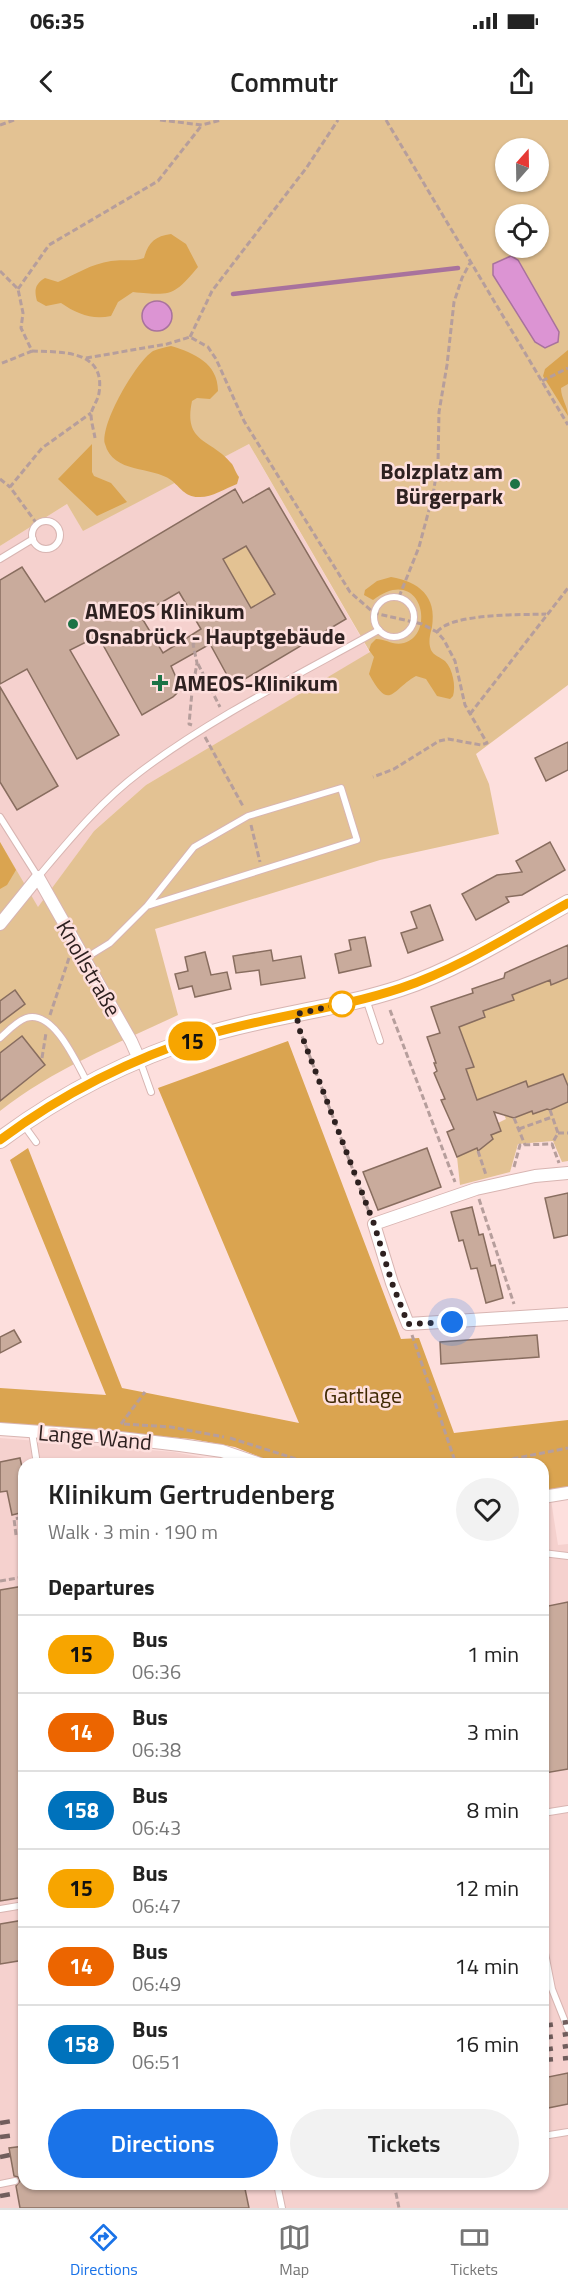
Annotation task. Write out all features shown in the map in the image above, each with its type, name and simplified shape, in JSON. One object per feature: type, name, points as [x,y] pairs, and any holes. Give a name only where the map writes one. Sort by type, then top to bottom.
[{"type":"street","points":[[0,924],[38,877]]},
{"type":"street","name":"Knollstraße","points":[[38,877],[139,1059]]},
{"type":"street","points":[[0,1140],[87,1083],[139,1059],[208,1035],[366,999],[443,971],[568,903]]},
{"type":"street","points":[[568,1173],[535,1176],[476,1189],[374,1224],[392,1283],[408,1324],[568,1314]]},
{"type":"street","name":"Lange Wand","points":[[0,1429],[112,1437],[222,1451],[242,1458]]},
{"type":"street","points":[[549,1496],[568,1492]]},
{"type":"lane","points":[[46,521],[55,525],[60,533],[59,542],[52,548],[42,549],[35,543],[33,531],[38,524],[46,521]]},
{"type":"lane","points":[[0,559],[33,539]]},
{"type":"lane","points":[[393,596],[399,597],[410,604],[414,621],[402,636],[389,636],[379,630],[374,613],[381,602],[393,596]]},
{"type":"lane","points":[[0,818],[38,877],[84,822],[140,772],[225,717],[379,630]]},
{"type":"lane","points":[[83,959],[110,943],[147,906],[194,847],[248,816],[341,788],[357,840],[147,906]]},
{"type":"lane","points":[[366,999],[380,1041]]},
{"type":"lane","points":[[0,1038],[24,1018],[32,1016],[48,1024],[64,1040],[87,1083]]},
{"type":"lane","points":[[139,1059],[151,1092]]},
{"type":"lane","points":[[23,1123],[36,1142]]},
{"type":"lane","points":[[32,1432],[37,1458]]},
{"type":"lane","points":[[549,1554],[568,1556]]},
{"type":"lane","points":[[549,1813],[568,1809]]},
{"type":"lane","points":[[0,1909],[18,1906]]},
{"type":"lane","points":[[549,1974],[552,1989],[568,2029]]},
{"type":"lane","points":[[549,2135],[568,2132]]},
{"type":"lane","points":[[0,2184],[15,2181]]},
{"type":"lane","points":[[278,2190],[282,2208]]},
{"type":"path","points":[[0,125],[14,120]]},
{"type":"path","points":[[160,120],[202,126],[221,120]]},
{"type":"path","points":[[190,338],[212,291],[307,167],[338,120]]},
{"type":"path","points":[[386,120],[568,425]]},
{"type":"path","points":[[18,289],[49,244],[158,181],[202,126]]},
{"type":"path","points":[[399,597],[419,547],[433,495],[438,463],[438,417],[454,302],[470,263]]},
{"type":"path","points":[[0,271],[18,289],[23,313],[21,328],[32,351]]},
{"type":"path","points":[[0,364],[32,351],[57,352],[86,358],[190,338],[208,347],[244,421],[350,591],[374,613],[414,621],[437,632],[455,661],[465,705],[487,743],[481,745],[448,739],[439,741],[394,770],[373,777]]},
{"type":"path","points":[[10,487],[42,448],[91,413],[99,395],[100,382],[98,369],[86,358]]},
{"type":"path","points":[[542,381],[568,368]]},
{"type":"path","points":[[91,413],[95,438]]},
{"type":"path","points":[[0,479],[10,487],[38,524]]},
{"type":"path","points":[[470,714],[568,588]]},
{"type":"path","points":[[437,632],[446,624],[460,620],[546,614]]},
{"type":"path","points":[[208,635],[193,644],[197,663],[225,717]]},
{"type":"path","points":[[197,663],[189,724],[202,731],[248,816],[261,870]]},
{"type":"path","points":[[178,689],[192,692]]},
{"type":"path","points":[[42,1058],[48,1024],[74,942]]},
{"type":"path","points":[[390,1010],[459,1195]]},
{"type":"path","points":[[296,1014],[300,1031],[374,1224]]},
{"type":"path","points":[[550,1110],[558,1133],[552,1144],[560,1166],[568,1164]]},
{"type":"path","points":[[519,1130],[552,1117]]},
{"type":"path","points":[[514,1118],[525,1145]]},
{"type":"path","points":[[558,1133],[568,1133]]},
{"type":"path","points":[[512,1174],[520,1145],[552,1144]]},
{"type":"path","points":[[476,1189],[518,1318]]},
{"type":"path","points":[[408,1324],[454,1458]]},
{"type":"path","points":[[112,1437],[145,1392]]},
{"type":"path","points":[[517,1458],[568,1448]]},
{"type":"path","points":[[16,1535],[14,1520],[18,1519]]},
{"type":"path","points":[[0,1581],[18,1578]]},
{"type":"path","points":[[395,2190],[399,2208]]},
{"type":"shaded area","points":[[0,120],[568,120],[568,685],[476,754],[489,784],[499,834],[380,860],[155,929],[178,1015],[64,1070],[20,1096],[0,1111],[0,842],[38,907],[94,831],[146,785],[370,652],[249,444],[83,531],[67,504],[0,546]]},
{"type":"shaded area","points":[[506,258],[518,260],[559,332],[558,342],[545,348],[535,342],[493,275],[493,264]]},
{"type":"shaded area","points":[[157,301],[167,306],[172,316],[167,326],[157,331],[147,326],[142,316],[147,306]]},
{"type":"shaded area","name":"AMEOS-Klinikum","points":[[249,444],[370,653],[146,785],[94,831],[38,908],[0,842],[0,546],[67,504],[83,530]]},
{"type":"shaded area","points":[[246,546],[275,594],[251,608],[223,559]]},
{"type":"shaded area","points":[[568,978],[568,1086],[563,1074],[528,1087],[525,1082],[478,1101],[466,1069],[474,1066],[459,1027],[485,1017],[483,1011],[514,1000],[512,995],[550,980],[551,985]]},
{"type":"shaded area","points":[[560,1100],[568,1102],[568,1161],[562,1162],[553,1141],[518,1144],[510,1172],[460,1185],[457,1157],[493,1139],[491,1135],[501,1131],[498,1123],[506,1119],[504,1115],[524,1108],[526,1113],[532,1111],[533,1114],[542,1111],[541,1107],[550,1110]]},
{"type":"shaded area","points":[[0,1438],[174,1452],[205,1458],[18,1458],[18,2190],[549,2190],[549,1500],[551,1500],[558,1545],[568,1544],[568,2208],[0,2208]]},
{"type":"green space","points":[[171,234],[186,244],[198,267],[183,284],[171,292],[156,294],[133,292],[118,302],[111,316],[104,317],[85,315],[61,303],[46,306],[37,301],[36,288],[45,278],[58,282],[104,262],[144,258],[153,241]]},
{"type":"green space","points":[[171,346],[203,361],[214,373],[217,381],[218,391],[210,399],[197,398],[192,401],[190,415],[192,425],[195,433],[201,439],[232,464],[239,477],[237,484],[208,496],[190,495],[163,476],[124,465],[109,454],[105,444],[108,423],[129,380],[153,351]]},
{"type":"green space","points":[[568,350],[568,384],[561,388],[568,416],[543,376],[545,369]]},
{"type":"green space","points":[[92,444],[94,476],[111,483],[127,502],[97,516],[58,479]]},
{"type":"green space","points":[[391,577],[418,587],[429,599],[433,616],[430,647],[434,654],[448,664],[452,673],[454,692],[450,699],[437,696],[426,679],[416,676],[391,695],[387,695],[376,686],[369,674],[374,657],[369,650],[376,639],[396,644],[404,643],[414,637],[420,627],[419,604],[413,595],[403,590],[389,591],[373,600],[364,595],[365,590],[377,581]]},
{"type":"green space","points":[[0,842],[16,870],[7,885],[0,889]]},
{"type":"green space","name":"Gartlage","points":[[288,1041],[401,1339],[419,1338],[454,1433],[568,1420],[568,1487],[549,1489],[549,1458],[262,1458],[235,1447],[192,1439],[0,1423],[0,1388],[106,1395],[10,1160],[28,1148],[122,1388],[299,1423],[158,1088]]},
{"type":"building","name":"AMEOS Klinikum Osnabrück - Hauptgebäude","points":[[269,488],[346,619],[233,686],[210,644],[171,666],[179,684],[177,693],[142,715],[98,636],[70,650],[119,735],[77,759],[27,669],[0,684],[0,580],[22,567],[45,602],[235,489],[243,503]],"holes":[[[246,546],[275,594],[251,608],[223,559]],[[179,592],[201,629],[163,653],[140,615]]]},
{"type":"building","points":[[0,687],[58,786],[17,810],[0,782]]},
{"type":"building","points":[[568,742],[568,770],[546,781],[535,758]]},
{"type":"building","points":[[550,842],[565,870],[522,895],[506,897],[509,902],[476,920],[462,894],[497,875],[522,872],[516,861]]},
{"type":"building","points":[[430,905],[443,940],[408,953],[401,933],[417,928],[411,912]]},
{"type":"building","points":[[365,937],[371,966],[339,973],[335,954],[351,950],[349,940]]},
{"type":"building","points":[[568,945],[568,978],[551,985],[550,980],[512,995],[514,1000],[483,1011],[485,1017],[459,1027],[474,1067],[466,1069],[477,1100],[526,1081],[528,1087],[563,1074],[568,1086],[568,1102],[550,1110],[533,1114],[532,1111],[514,1118],[494,1112],[501,1131],[491,1135],[493,1139],[478,1151],[477,1148],[457,1157],[447,1132],[454,1129],[441,1100],[445,1099],[434,1073],[437,1071],[434,1063],[436,1063],[427,1037],[440,1033],[431,1007],[473,993],[472,989],[504,978],[505,973]]},
{"type":"building","points":[[271,950],[273,961],[301,956],[305,978],[261,985],[259,970],[236,973],[233,956]]},
{"type":"building","points":[[205,952],[211,975],[227,972],[231,989],[195,997],[192,986],[179,989],[175,974],[188,971],[185,957]]},
{"type":"building","points":[[15,990],[25,1004],[0,1023],[0,1001]]},
{"type":"building","points":[[22,1036],[45,1065],[0,1101],[0,1053]]},
{"type":"building","points":[[427,1148],[441,1187],[378,1210],[363,1172]]},
{"type":"building","points":[[568,1193],[568,1235],[554,1238],[545,1198]]},
{"type":"building","points":[[472,1207],[479,1235],[483,1234],[491,1266],[495,1265],[503,1298],[486,1303],[477,1268],[471,1269],[463,1240],[459,1241],[451,1212]]},
{"type":"building","points":[[14,1330],[21,1342],[0,1353],[0,1337]]},
{"type":"building","points":[[537,1335],[539,1357],[441,1364],[440,1342]]},
{"type":"building","points":[[18,1458],[18,1514],[12,1515],[7,1491],[0,1492],[0,1462]]},
{"type":"building","points":[[18,1587],[18,1898],[0,1901],[0,1590]]},
{"type":"building","points":[[568,1602],[568,1769],[549,1772],[549,1606]]},
{"type":"building","points":[[18,1921],[18,1961],[0,1964],[0,1924]]},
{"type":"building","points":[[568,2073],[568,2104],[549,2108],[549,2077]]},
{"type":"building","points":[[18,2147],[18,2177],[14,2176],[9,2148]]},
{"type":"building","points":[[18,2184],[18,2190],[245,2190],[249,2208],[20,2208],[16,2186]]},
{"type":"waterway","points":[[233,294],[458,268]]},
{"type":"railway","points":[[549,2025],[568,2022]]},
{"type":"railway","points":[[549,2037],[568,2034]]},
{"type":"railway","points":[[549,2049],[568,2046]]},
{"type":"railway","points":[[549,2060],[568,2058]]},
{"type":"railway","points":[[0,2123],[18,2120]]},
{"type":"railway","points":[[0,2137],[18,2135]]},
{"type":"railway","points":[[0,2157],[10,2155]]},
{"type":"railway","points":[[0,2196],[17,2193]]},
{"type":"bus line","name":"15","points":[[0,1140],[87,1083],[139,1059],[208,1035],[366,999],[403,987],[443,971],[568,903]]},
{"type":"place","name":"Bolzplatz am Bürgerpark","points":[[515,484]]},
{"type":"place","name":"AMEOS Klinikum Osnabrück - Hauptgebäude","points":[[73,624]]},
{"type":"place","name":"AMEOS-Klinikum","points":[[160,683]]},
{"type":"route","points":[[342,1004],[296,1014],[300,1031],[374,1224],[392,1283],[408,1324],[452,1322]]}]
